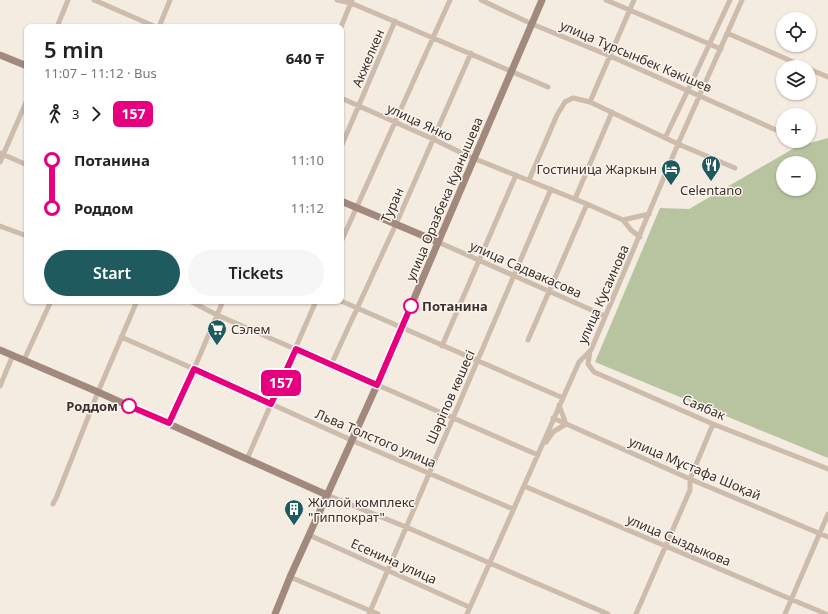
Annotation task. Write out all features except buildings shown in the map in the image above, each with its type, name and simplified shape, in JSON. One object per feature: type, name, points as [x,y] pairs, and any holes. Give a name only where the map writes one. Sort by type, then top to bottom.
[{"type":"street","points":[[58,24],[68,0]]},
{"type":"street","points":[[94,0],[150,24]]},
{"type":"street","points":[[158,24],[170,0]]},
{"type":"street","points":[[337,0],[352,1],[548,87]]},
{"type":"street","points":[[344,235],[450,0]]},
{"type":"street","name":"улица Тұрсынбек Кәкішев","points":[[481,0],[532,24],[610,56],[776,130]]},
{"type":"street","name":"улица Оразбека Куанышева","points":[[275,614],[290,577],[402,328],[542,0]]},
{"type":"street","points":[[606,0],[721,49]]},
{"type":"street","points":[[590,102],[634,0]]},
{"type":"street","points":[[665,138],[729,0],[741,2]]},
{"type":"street","points":[[342,24],[352,1]]},
{"type":"street","name":"улица Кусаинова","points":[[467,614],[562,398],[579,362],[590,350],[606,316],[678,144],[741,2]]},
{"type":"street","name":"Акжелкен","points":[[344,140],[395,21]]},
{"type":"street","points":[[727,33],[789,60]]},
{"type":"street","name":"Туран","points":[[331,365],[396,224],[471,53]]},
{"type":"street","points":[[0,55],[24,65]]},
{"type":"street","points":[[816,72],[828,77]]},
{"type":"street","points":[[529,180],[557,115],[565,102],[574,98],[590,102],[678,144],[735,168]]},
{"type":"street","name":"улица Янко","points":[[344,99],[474,158],[623,220],[631,230],[640,237]]},
{"type":"street","points":[[0,162],[2,154],[24,106]]},
{"type":"street","points":[[575,199],[612,112]]},
{"type":"street","points":[[2,154],[24,164]]},
{"type":"street","points":[[442,346],[516,175]]},
{"type":"street","name":"Шәріпов көшесі","points":[[370,612],[428,473],[478,361],[551,189]]},
{"type":"street","points":[[344,202],[438,242]]},
{"type":"street","points":[[528,340],[587,204]]},
{"type":"street","points":[[623,220],[649,214]]},
{"type":"street","points":[[0,226],[24,235]]},
{"type":"street","name":"улица Садвакасова","points":[[438,242],[606,316]]},
{"type":"street","points":[[344,302],[562,398]]},
{"type":"street","points":[[24,360],[49,304]]},
{"type":"street","points":[[52,504],[57,496],[98,392],[136,304]]},
{"type":"street","points":[[196,304],[217,315],[538,455]]},
{"type":"street","points":[[169,423],[222,304]]},
{"type":"street","points":[[247,459],[315,304]]},
{"type":"street","name":"Льва Толстого улица","points":[[121,337],[352,441],[513,509]]},
{"type":"street","points":[[0,350],[169,423],[327,495],[406,527],[608,614]]},
{"type":"street","name":"Саябак","points":[[590,350],[588,364],[594,372],[713,424],[828,469]]},
{"type":"street","points":[[0,386],[13,355]]},
{"type":"street","points":[[541,447],[553,432],[566,424],[559,405]]},
{"type":"street","name":"улица Мұстафа Шоқай","points":[[553,418],[690,479],[828,536]]},
{"type":"street","points":[[636,614],[690,490],[690,479],[713,424]]},
{"type":"street","name":"улица Сыздыкова","points":[[524,486],[826,614]]},
{"type":"street","points":[[785,614],[828,514]]},
{"type":"street","name":"Есенина улица","points":[[309,535],[469,607]]},
{"type":"street","points":[[290,577],[370,612],[378,614]]},
{"type":"green space","points":[[828,138],[828,458],[595,362],[660,208],[689,209],[776,159],[776,196],[816,196],[816,156],[780,156],[794,148],[816,148],[816,141]]},
{"type":"bus line","name":"157","points":[[129,406],[169,423],[194,369],[271,404],[296,349],[377,385],[411,306]]},
{"type":"place","name":"Celentano","points":[[711,182]]},
{"type":"place","name":"Гостиница Жаркын","points":[[671,186]]},
{"type":"place","name":"Потанина","points":[[411,306]]},
{"type":"place","name":"Сэлем","points":[[217,346]]},
{"type":"place","name":"Роддом","points":[[129,406]]},
{"type":"place","name":"Жилой комплекс \"Гиппократ\"","points":[[294,526]]}]
